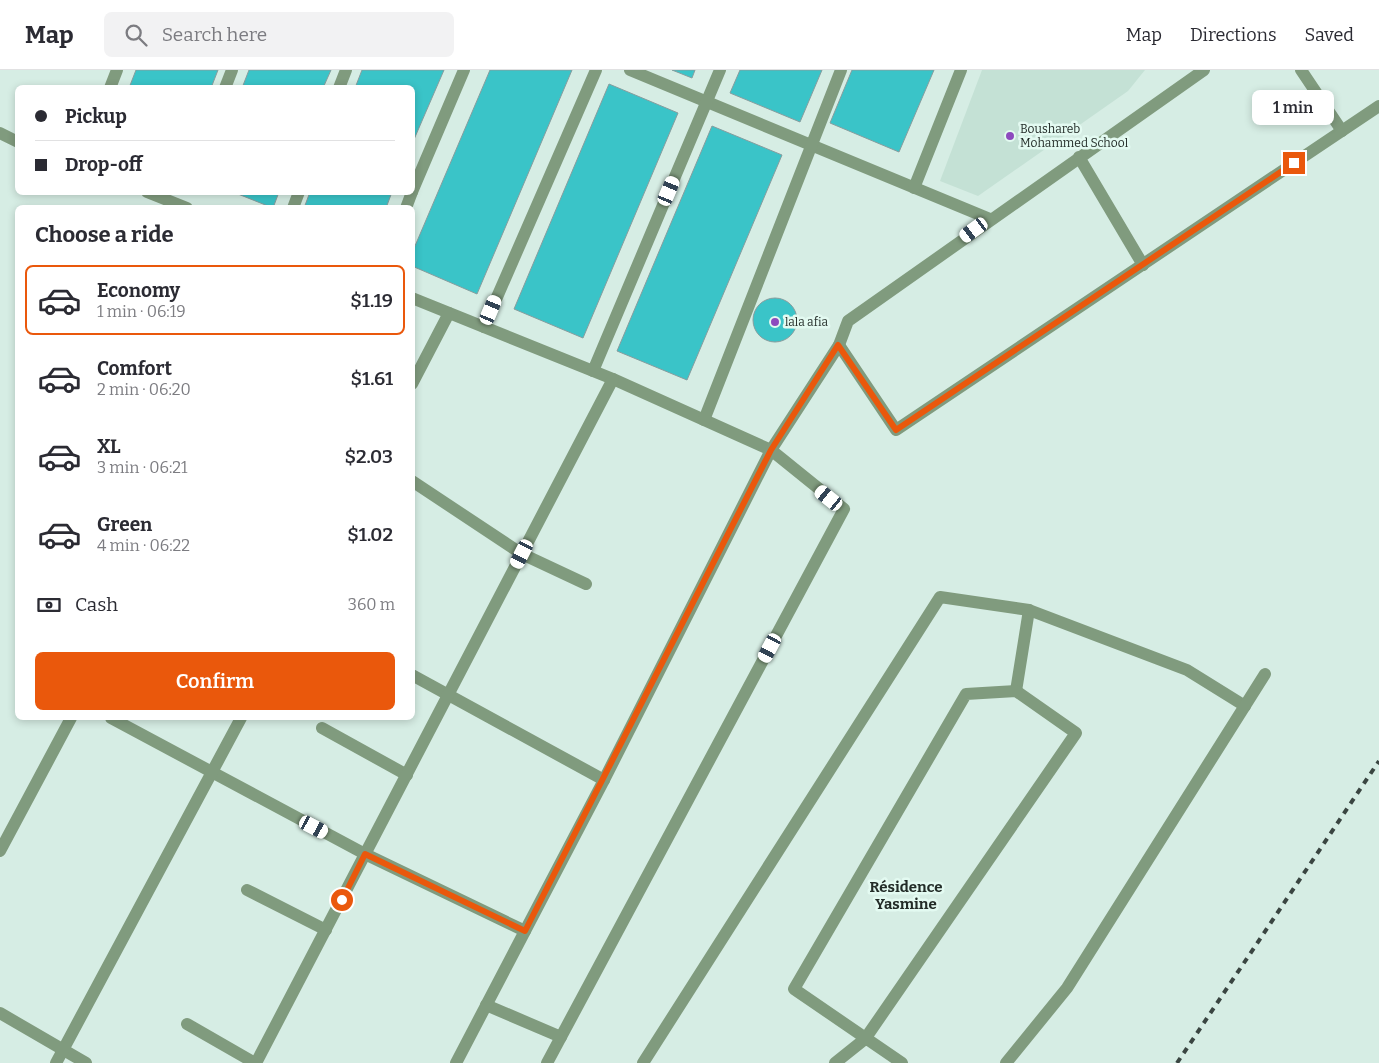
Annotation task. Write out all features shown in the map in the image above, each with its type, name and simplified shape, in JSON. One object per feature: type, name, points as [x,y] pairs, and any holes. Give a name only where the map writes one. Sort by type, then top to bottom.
[{"type":"street","points":[[111,85],[117,70]]},
{"type":"street","points":[[226,85],[232,70]]},
{"type":"street","points":[[340,85],[346,70]]},
{"type":"street","points":[[415,185],[464,70]]},
{"type":"street","points":[[484,327],[596,70]]},
{"type":"street","points":[[630,70],[990,219]]},
{"type":"street","points":[[593,371],[720,70]]},
{"type":"street","points":[[704,420],[841,70]]},
{"type":"street","points":[[914,188],[961,70]]},
{"type":"street","points":[[456,1063],[604,780],[771,450],[838,345],[848,321],[990,219],[1204,70]]},
{"type":"street","points":[[1301,70],[1342,131]]},
{"type":"street","points":[[838,345],[896,430],[1379,106]]},
{"type":"street","points":[[0,134],[15,141]]},
{"type":"street","points":[[1079,157],[1143,265]]},
{"type":"street","points":[[159,195],[182,201]]},
{"type":"street","points":[[415,299],[613,379],[771,450],[844,509],[547,1063]]},
{"type":"street","points":[[415,378],[449,313]]},
{"type":"street","points":[[187,1024],[256,1063],[613,379]]},
{"type":"street","points":[[415,483],[522,554],[586,584]]},
{"type":"street","points":[[643,1063],[940,598],[1029,610],[1187,670],[1245,706]]},
{"type":"street","points":[[1016,691],[1029,610]]},
{"type":"street","points":[[1006,1063],[1067,988],[1265,674]]},
{"type":"street","points":[[415,677],[604,780]]},
{"type":"street","points":[[835,1063],[865,1039],[1076,733],[1016,691],[966,694],[794,989],[865,1039],[902,1063]]},
{"type":"street","points":[[0,851],[70,720]]},
{"type":"street","points":[[115,720],[365,854],[525,931]]},
{"type":"street","points":[[56,1063],[240,720]]},
{"type":"street","points":[[322,728],[407,774]]},
{"type":"street","points":[[246,890],[326,930]]},
{"type":"street","points":[[486,1004],[561,1037]]},
{"type":"street","points":[[0,1013],[86,1063]]},
{"type":"shaded area","name":"Boushareb Mohammed School","points":[[982,70],[1145,70],[1128,91],[978,196],[940,181]]},
{"type":"building","points":[[136,70],[218,70],[212,85],[130,85]]},
{"type":"building","points":[[249,70],[331,70],[324,85],[243,85]]},
{"type":"building","points":[[362,70],[444,70],[415,137],[415,85],[356,85]]},
{"type":"building","points":[[490,70],[572,70],[477,294],[415,267],[415,246]]},
{"type":"building","points":[[672,70],[695,70],[692,78]]},
{"type":"building","points":[[740,70],[822,70],[800,122],[730,93]]},
{"type":"building","points":[[852,70],[934,70],[899,152],[830,123]]},
{"type":"building","points":[[609,84],[678,113],[583,338],[514,309]]},
{"type":"building","points":[[712,126],[782,155],[687,380],[617,351]]},
{"type":"building","points":[[240,195],[278,195],[274,205],[266,205]]},
{"type":"building","points":[[309,195],[391,195],[387,205],[305,205]]},
{"type":"building","name":"lala afia","points":[[771,298],[779,298],[791,304],[797,320],[791,336],[779,342],[771,342],[759,336],[753,324],[753,316],[759,304]]},
{"type":"railway","points":[[1177,1063],[1379,761]]},
{"type":"place","name":"Boushareb Mohammed School","points":[[1010,136]]},
{"type":"place","name":"lala afia","points":[[775,322]]},
{"type":"district","name":"Résidence Yasmine","points":[[906,896]]},
{"type":"route","points":[[342,900],[365,854],[525,931],[604,780],[771,450],[838,345],[896,430],[1294,163]]}]
